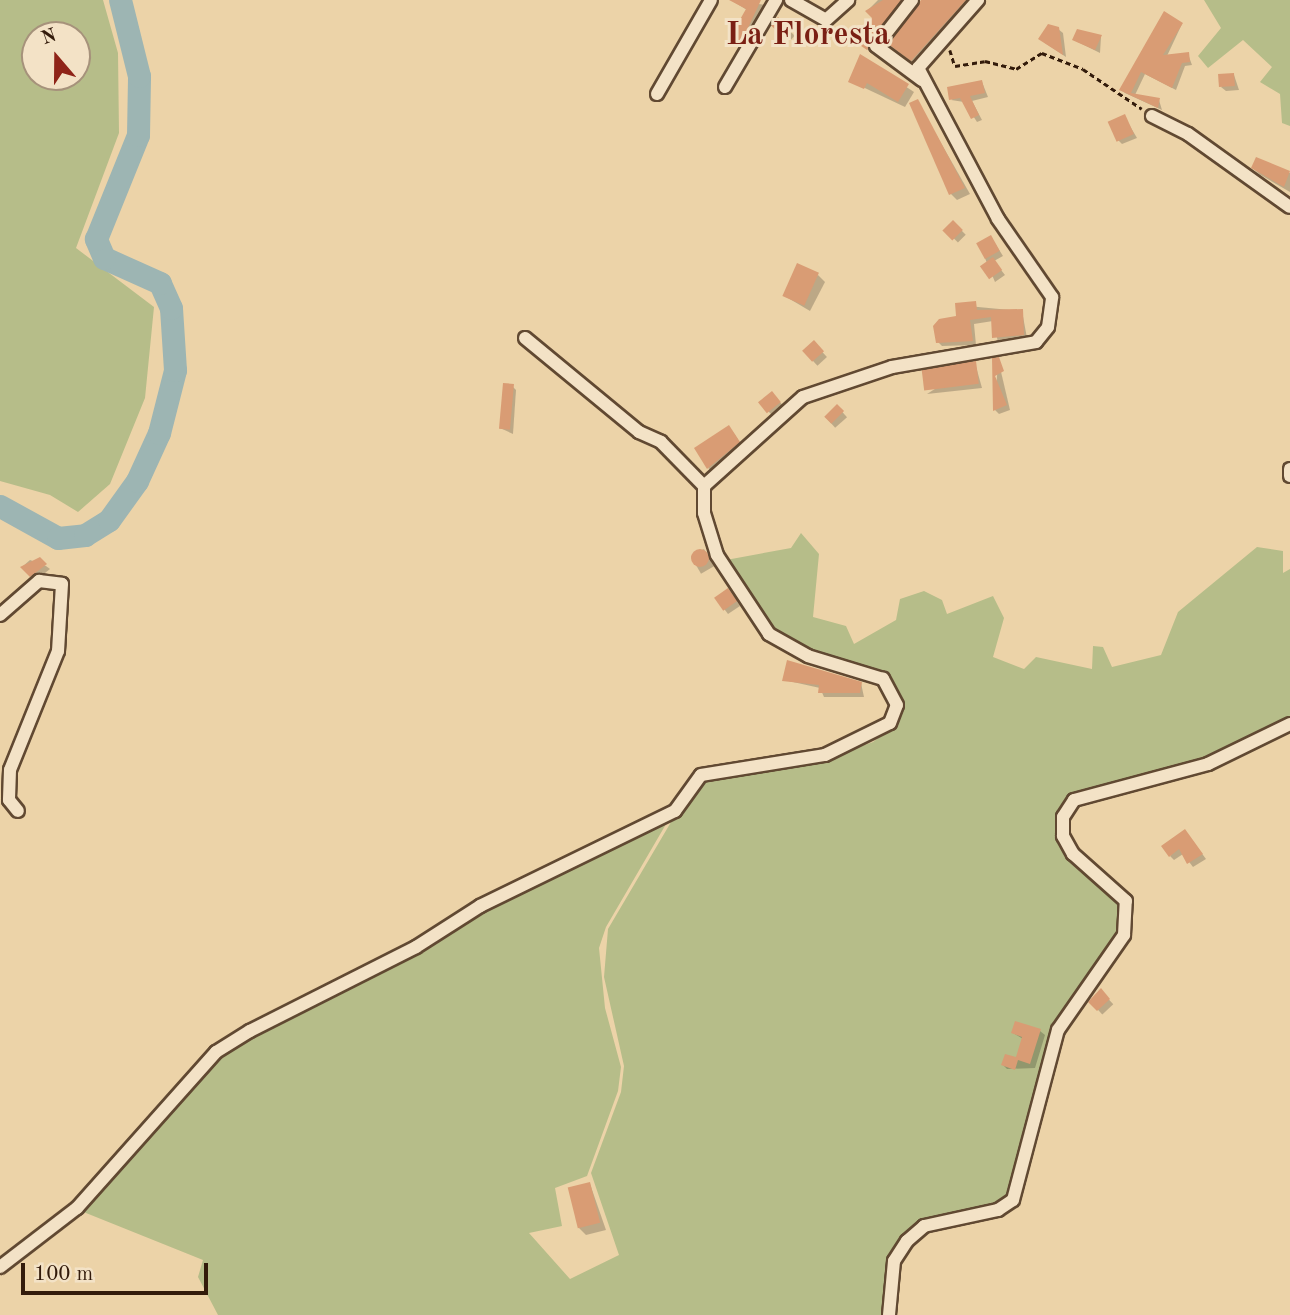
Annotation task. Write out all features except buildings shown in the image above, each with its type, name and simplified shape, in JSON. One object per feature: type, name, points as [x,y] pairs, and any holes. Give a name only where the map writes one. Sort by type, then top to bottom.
[{"type":"street","points":[[657,94],[711,0]]},
{"type":"street","points":[[725,87],[776,0]]},
{"type":"street","points":[[790,0],[826,20],[848,0]]},
{"type":"street","points":[[912,0],[876,46],[922,80]]},
{"type":"street","points":[[704,486],[803,397],[892,367],[1036,342],[1048,327],[1052,297],[998,219],[918,68],[945,34],[978,0]]},
{"type":"street","points":[[1152,116],[1188,134],[1290,206]]},
{"type":"street","points":[[0,1267],[77,1208],[216,1052],[250,1031],[416,947],[480,906],[675,811],[701,775],[825,755],[890,723],[897,705],[883,679],[808,656],[769,634],[717,555],[704,513],[704,486],[661,442],[639,432],[525,338]]},
{"type":"street","points":[[1290,469],[1290,476]]},
{"type":"street","points":[[0,615],[39,581],[62,584],[58,651],[10,770],[9,800],[18,811]]},
{"type":"street","points":[[889,1315],[894,1261],[907,1241],[924,1226],[998,1210],[1017,1193],[1058,1030],[1124,935],[1126,901],[1073,854],[1063,836],[1063,817],[1073,800],[1208,764],[1290,724]]},
{"type":"path","points":[[945,34],[955,66],[985,61],[1016,69],[1042,53],[1083,69],[1152,116]]},
{"type":"green space","points":[[0,0],[103,0],[118,53],[119,133],[76,248],[154,307],[145,398],[110,484],[78,512],[50,495],[0,481]]},
{"type":"green space","points":[[1204,0],[1290,0],[1290,126],[1282,123],[1280,94],[1260,82],[1272,67],[1243,40],[1208,68],[1198,56],[1221,28]]},
{"type":"green space","points":[[801,533],[819,554],[813,617],[846,626],[854,644],[896,620],[900,599],[924,591],[942,600],[947,614],[993,596],[1004,618],[993,657],[1024,669],[1036,657],[1092,669],[1093,646],[1103,647],[1112,667],[1161,655],[1178,612],[1257,547],[1283,551],[1283,573],[1290,569],[1290,719],[1207,759],[1071,796],[1059,836],[1122,903],[1120,933],[1061,1015],[1010,1196],[997,1206],[922,1222],[904,1237],[885,1315],[218,1315],[198,1277],[203,1260],[81,1211],[219,1056],[482,910],[669,819],[606,927],[599,948],[605,1008],[621,1067],[618,1091],[587,1176],[555,1188],[562,1226],[529,1233],[570,1279],[619,1255],[591,1173],[621,1092],[624,1066],[604,977],[608,929],[674,817],[704,779],[826,759],[873,742],[894,726],[902,706],[886,675],[810,652],[772,630],[726,560],[791,548]]},
{"type":"waterway","points":[[0,506],[58,538],[85,535],[109,520],[137,481],[159,433],[175,370],[171,308],[160,283],[104,258],[96,239],[138,135],[139,76],[120,0]]},
{"type":"district","name":"La Floresta","points":[[808,36]]}]
